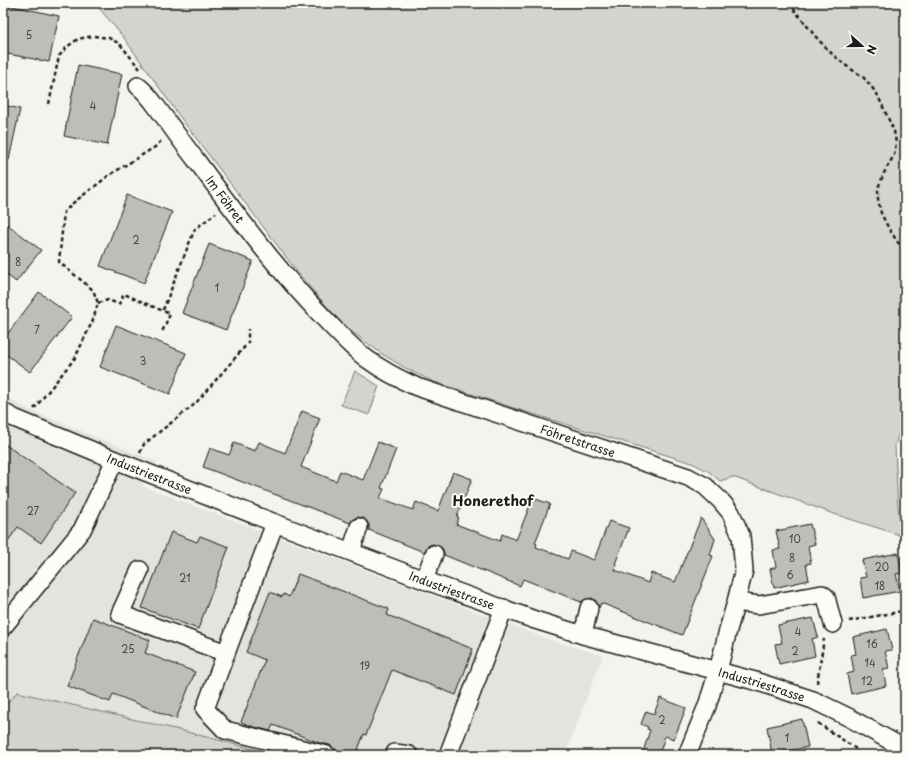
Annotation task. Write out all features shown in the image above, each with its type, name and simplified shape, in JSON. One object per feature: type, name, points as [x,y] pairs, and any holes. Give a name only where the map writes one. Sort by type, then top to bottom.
[{"type":"street","name":"Im Föhret","points":[[141,80],[144,90],[174,131],[228,204],[289,281]]},
{"type":"street","name":"Föhretstrasse","points":[[289,281],[349,344],[367,359],[400,379],[449,398],[688,477],[705,486],[721,501],[731,513],[741,536],[744,570],[718,671],[707,706],[687,755]]},
{"type":"street","name":"Industriestrasse","points":[[3,412],[116,460],[275,523],[424,580],[549,625],[755,681],[814,700],[848,717],[905,750]]},
{"type":"street","points":[[3,627],[82,530],[116,460]]},
{"type":"street","points":[[275,523],[205,709],[225,730],[327,755]]},
{"type":"street","points":[[350,551],[359,527]]},
{"type":"street","points":[[424,580],[434,554]]},
{"type":"street","points":[[140,570],[120,614],[226,653]]},
{"type":"street","points":[[736,602],[759,605],[822,594],[826,597],[833,624]]},
{"type":"street","points":[[448,755],[504,608]]},
{"type":"street","points":[[583,635],[589,608]]},
{"type":"street","points":[[394,755],[395,753],[409,755]]},
{"type":"path","points":[[789,3],[815,36],[830,52],[845,65],[863,77],[870,85],[877,94],[889,119],[894,131],[896,143],[894,155],[878,188],[878,199],[881,213],[889,230],[905,253]]},
{"type":"path","points":[[49,104],[59,56],[68,46],[78,39],[94,36],[109,38],[120,44],[141,80]]},
{"type":"path","points":[[26,422],[36,406],[75,358],[93,320],[98,303],[93,290],[60,262],[64,212],[73,203],[108,176],[155,146],[174,131]]},
{"type":"path","points":[[163,310],[195,229],[228,204]]},
{"type":"path","points":[[98,303],[108,300],[119,304],[124,294],[163,310],[170,314],[162,332]]},
{"type":"path","points":[[134,467],[144,444],[195,404],[248,343],[248,329]]},
{"type":"path","points":[[905,441],[902,450],[905,474]]},
{"type":"path","points":[[814,700],[826,628],[833,624],[905,610]]},
{"type":"path","points":[[905,674],[903,687],[905,704]]},
{"type":"shaded area","points":[[95,3],[905,3],[905,414],[895,446],[898,508],[903,536],[831,513],[733,477],[720,481],[708,471],[692,463],[523,411],[432,381],[409,370],[382,354],[343,325],[302,278],[183,121],[124,38]]},
{"type":"shaded area","points":[[355,371],[379,386],[369,415],[341,405]]},
{"type":"shaded area","points":[[3,395],[25,408],[157,462],[142,486],[556,642],[603,655],[565,755],[277,755],[179,730],[17,692],[3,709]]},
{"type":"shaded area","points":[[17,692],[179,730],[277,755],[3,755],[3,709]]},
{"type":"building","points":[[3,4],[59,16],[49,62],[3,53]]},
{"type":"building","points":[[78,65],[122,74],[107,145],[64,136]]},
{"type":"building","points":[[3,105],[20,109],[9,160],[3,159]]},
{"type":"building","points":[[127,195],[172,212],[144,283],[100,266]]},
{"type":"building","points":[[3,221],[41,250],[16,282],[3,272]]},
{"type":"building","points":[[209,244],[253,261],[226,330],[182,313]]},
{"type":"building","points":[[39,292],[72,317],[30,372],[3,352],[3,340]]},
{"type":"building","points":[[116,325],[186,353],[170,394],[100,367]]},
{"type":"building","points":[[302,411],[320,418],[301,467],[336,481],[340,471],[363,480],[378,442],[396,449],[381,488],[384,489],[380,498],[413,510],[416,502],[438,511],[453,472],[472,479],[457,517],[459,518],[456,524],[500,541],[502,534],[516,540],[533,498],[550,504],[535,543],[537,544],[536,547],[568,559],[571,551],[594,560],[609,521],[629,528],[615,564],[617,565],[615,570],[648,583],[651,573],[675,582],[701,518],[715,539],[710,555],[713,556],[682,635],[601,603],[599,608],[596,601],[592,598],[581,602],[523,579],[520,586],[444,555],[442,548],[437,545],[432,544],[428,546],[424,552],[369,530],[369,525],[363,518],[357,517],[350,523],[203,467],[210,448],[229,455],[234,443],[255,451],[259,442],[285,453]]},
{"type":"building","points":[[3,443],[75,493],[41,543],[18,527],[3,548]]},
{"type":"building","points":[[810,524],[815,544],[808,546],[811,563],[806,564],[809,580],[774,588],[770,569],[776,567],[773,550],[780,549],[776,531]]},
{"type":"building","points":[[171,532],[197,542],[200,536],[229,547],[198,629],[142,608]]},
{"type":"building","points":[[898,553],[902,573],[896,574],[900,591],[863,598],[860,578],[866,577],[862,560]]},
{"type":"building","points":[[298,574],[389,609],[387,615],[473,649],[456,695],[392,670],[366,735],[364,734],[356,755],[351,755],[334,749],[330,745],[320,743],[273,725],[270,731],[241,722],[265,660],[246,652],[270,592],[282,597],[284,594],[289,597]]},
{"type":"building","points":[[93,618],[150,640],[145,653],[195,672],[176,719],[113,694],[110,702],[67,686]]},
{"type":"building","points":[[813,618],[818,637],[812,639],[815,656],[779,664],[775,644],[782,643],[778,625]]},
{"type":"building","points":[[887,629],[892,650],[885,651],[889,668],[883,669],[886,686],[851,694],[847,674],[854,672],[851,655],[856,654],[853,637]]},
{"type":"building","points":[[660,698],[686,708],[674,739],[665,736],[659,755],[642,755],[650,730],[647,729],[648,727],[641,724],[646,711],[654,714]]},
{"type":"building","points":[[802,719],[808,747],[772,754],[767,727]]},
{"type":"district","name":"Honerethof","points":[[493,500]]}]
